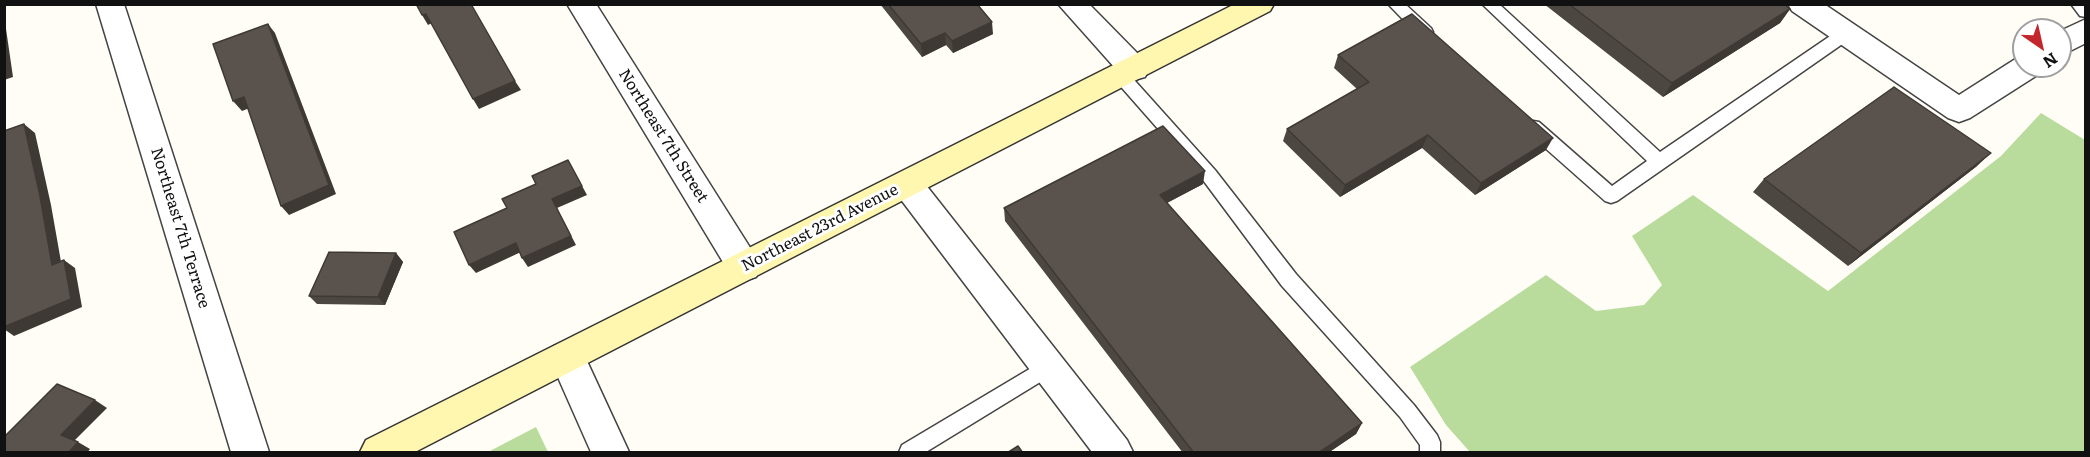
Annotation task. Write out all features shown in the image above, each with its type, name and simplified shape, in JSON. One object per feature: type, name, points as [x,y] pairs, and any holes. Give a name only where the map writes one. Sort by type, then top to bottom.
[{"type":"main road","name":"Northeast 23rd Avenue","points":[[379,453],[1260,4]]},
{"type":"street","name":"Northeast 7th Terrace","points":[[110,4],[250,453]]},
{"type":"street","name":"Northeast 7th Street","points":[[581,4],[744,267]]},
{"type":"street","points":[[1072,4],[1127,72]]},
{"type":"street","points":[[1802,4],[1959,110],[2012,76]]},
{"type":"street","points":[[2072,37],[2085,28]]},
{"type":"street","points":[[907,184],[1114,453]]},
{"type":"street","points":[[567,357],[610,453]]},
{"type":"lane","points":[[1395,4],[1441,46]]},
{"type":"lane","points":[[1489,4],[1659,162]]},
{"type":"lane","points":[[2078,4],[2085,12]]},
{"type":"lane","points":[[1521,117],[1611,196],[1845,34]]},
{"type":"lane","points":[[1127,72],[1289,280],[1407,411],[1430,442],[1430,453]]},
{"type":"lane","points":[[909,453],[1048,367]]},
{"type":"green space","points":[[2041,113],[2085,140],[2085,452],[1470,452],[1446,425],[1410,367],[1546,275],[1596,311],[1644,305],[1662,285],[1632,236],[1693,195],[1828,291],[2001,156]]},
{"type":"green space","points":[[536,427],[548,452],[488,452]]},
{"type":"building","points":[[416,4],[471,4],[515,81],[473,99],[426,14],[422,15]]},
{"type":"building","points":[[888,4],[977,4],[992,22],[952,41],[945,33],[921,44]]},
{"type":"building","points":[[1569,4],[1784,4],[1790,9],[1672,83]]},
{"type":"building","points":[[1412,14],[1553,138],[1481,183],[1428,135],[1345,185],[1287,129],[1369,82],[1338,55]]},
{"type":"building","points":[[268,24],[329,185],[281,206],[244,97],[233,101],[213,44]]},
{"type":"building","points":[[1894,87],[1991,153],[1861,253],[1764,179]]},
{"type":"building","points":[[24,124],[52,265],[64,260],[71,299],[4,327],[4,131]]},
{"type":"building","points":[[1163,126],[1205,171],[1160,195],[1362,423],[1318,453],[1194,453],[1004,208]]},
{"type":"building","points":[[568,160],[582,186],[552,199],[571,236],[522,258],[516,243],[469,265],[454,232],[507,208],[502,199],[536,184],[532,176]]},
{"type":"building","points":[[329,252],[396,253],[378,297],[309,296]]},
{"type":"building","points":[[57,384],[95,400],[61,435],[78,442],[68,453],[4,453],[4,437]]},
{"type":"building","points":[[1018,446],[1023,453],[1007,453]]}]
